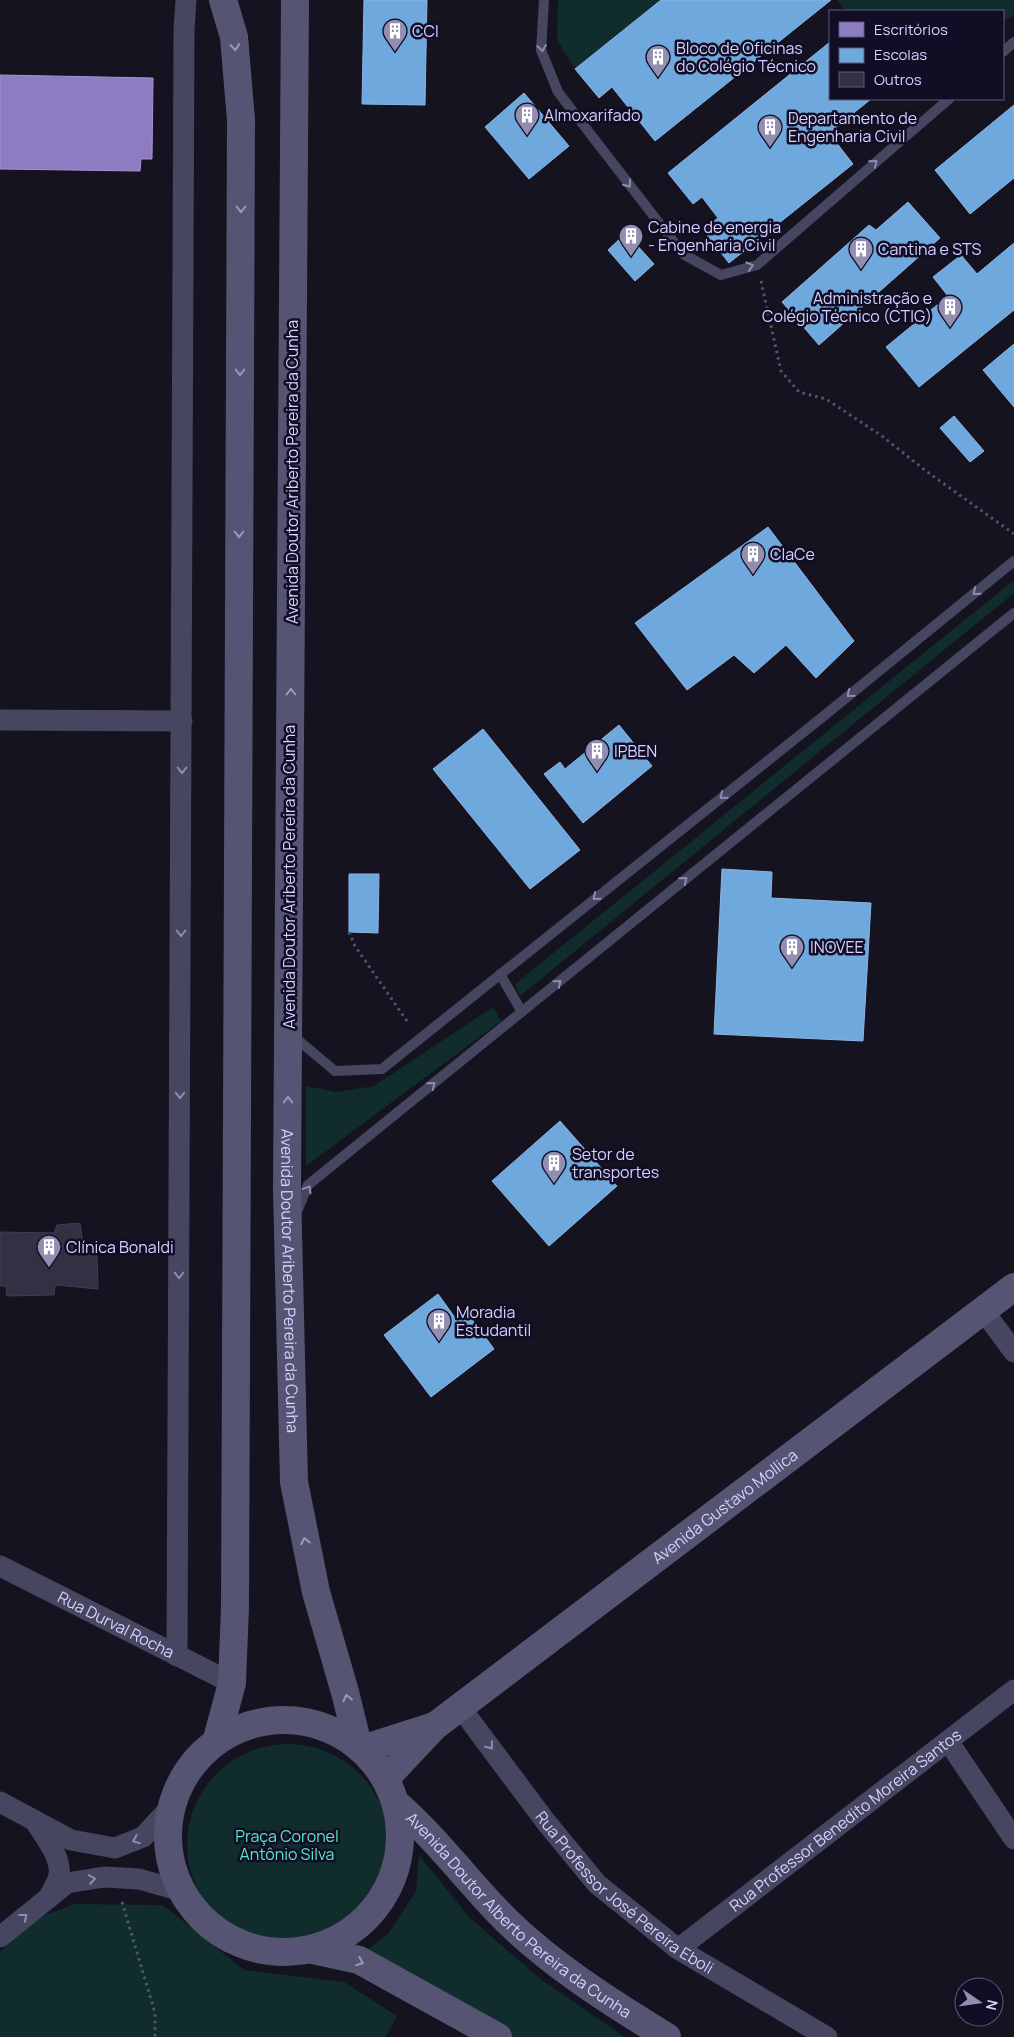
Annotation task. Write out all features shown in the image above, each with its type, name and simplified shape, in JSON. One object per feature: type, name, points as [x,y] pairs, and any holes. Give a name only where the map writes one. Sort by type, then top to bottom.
[{"type":"main road","points":[[218,1739],[232,1683],[235,1597],[241,120],[234,37],[223,0]]},
{"type":"main road","name":"Avenida Doutor Ariberto Pereira da Cunha","points":[[295,0],[288,1032],[288,1234],[294,1482],[316,1592],[360,1747]]},
{"type":"main road","name":"Avenida Gustavo Mollica","points":[[386,1778],[435,1726],[1014,1287]]},
{"type":"main road","points":[[313,1950],[352,1932],[381,1902],[398,1863],[398,1805],[386,1778],[360,1747],[314,1722],[279,1718],[251,1723],[218,1739],[188,1770],[171,1807],[168,1847],[181,1891],[207,1924],[241,1945],[276,1953],[313,1950],[359,1960],[498,2037]]},
{"type":"main road","name":"Avenida Gustavo Mollica","points":[[360,1747],[435,1726]]},
{"type":"main road","name":"Avenida Doutor Alberto Pereira da Cunha","points":[[398,1805],[423,1826],[471,1882],[529,1942],[607,2000],[667,2037]]},
{"type":"street","points":[[177,1656],[184,40],[186,0]]},
{"type":"street","points":[[0,720],[182,722]]},
{"type":"street","points":[[983,1310],[1014,1352]]},
{"type":"street","name":"Rua Durval Rocha","points":[[0,1566],[232,1683]]},
{"type":"street","name":"Rua Professor Benedito Moreira Santos","points":[[678,1949],[1014,1690]]},
{"type":"street","name":"Rua Professor José Pereira Eboli","points":[[460,1707],[546,1822],[597,1884],[678,1949],[827,2037]]},
{"type":"street","points":[[948,1741],[1014,1839]]},
{"type":"street","points":[[0,1802],[72,1840],[114,1848],[143,1837],[171,1807]]},
{"type":"street","points":[[35,1821],[55,1854],[58,1865],[59,1876],[49,1897]]},
{"type":"street","points":[[0,1937],[67,1883],[104,1876],[140,1879],[181,1891]]},
{"type":"lane","points":[[544,0],[541,50],[558,92],[683,254],[721,275],[757,264],[948,100]]},
{"type":"lane","points":[[1004,51],[1014,42]]},
{"type":"lane","points":[[288,1032],[335,1071],[382,1069],[1014,561]]},
{"type":"lane","points":[[288,1234],[308,1186],[1014,613]]},
{"type":"lane","points":[[500,974],[522,1012]]},
{"type":"path","points":[[757,264],[781,371],[799,392],[826,399],[834,404],[882,436],[926,471],[1014,534]]},
{"type":"path","points":[[349,932],[355,946],[420,1038]]},
{"type":"path","points":[[115,1877],[155,2013],[155,2037]]},
{"type":"green space","points":[[558,0],[661,0],[575,69],[557,40]]},
{"type":"green space","points":[[837,0],[1014,0],[1014,15],[1004,20],[1004,10],[845,10]]},
{"type":"green space","points":[[1014,580],[1014,593],[520,996],[515,984]]},
{"type":"green space","points":[[493,1007],[501,1021],[306,1166],[306,1086],[336,1092],[374,1086]]},
{"type":"green space","name":"Praça Coronel Antônio Silva","points":[[288,1744],[317,1748],[336,1756],[352,1767],[366,1781],[377,1797],[385,1816],[389,1845],[385,1874],[377,1893],[366,1909],[352,1923],[336,1934],[317,1942],[288,1946],[259,1942],[240,1934],[224,1923],[210,1909],[199,1893],[191,1874],[187,1845],[191,1816],[199,1797],[210,1781],[224,1767],[240,1756],[259,1748]]},
{"type":"green space","points":[[419,1855],[469,1917],[542,1980],[625,2037],[511,2037],[363,1953],[389,1933],[416,1891]]},
{"type":"green space","points":[[75,1904],[163,1905],[244,1970],[344,1982],[397,2016],[386,2037],[0,2037],[0,1952],[34,1919]]},
{"type":"building: Escritórios","points":[[0,75],[153,78],[152,159],[141,159],[140,171],[0,169]]},
{"type":"building: Escolas","name":"CCI","points":[[364,0],[427,0],[425,105],[362,104]]},
{"type":"building: Escolas","name":"Bloco de Oficinas do Colégio Técnico","points":[[661,0],[831,0],[655,141],[612,87],[599,98],[575,69]]},
{"type":"building: Escolas","name":"Departamento de Engenharia Civil","points":[[829,43],[829,100],[870,100],[829,133],[853,164],[729,263],[703,230],[718,218],[702,197],[693,204],[668,173]]},
{"type":"building: Escolas","name":"Almoxarifado","points":[[524,93],[569,146],[529,179],[485,127]]},
{"type":"building: Escolas","points":[[1014,105],[1014,178],[970,214],[935,170]]},
{"type":"building: Escolas","name":"Cantina e STS","points":[[908,202],[940,238],[819,345],[782,302],[869,225],[876,230]]},
{"type":"building: Escolas","name":"Cabine de energia - Engenharia Civil","points":[[626,233],[654,264],[635,281],[608,250]]},
{"type":"building: Escolas","name":"Administração e Colégio Técnico (CTIG)","points":[[1014,243],[1014,310],[919,387],[886,347],[948,296],[933,277],[961,255],[977,274]]},
{"type":"building: Escolas","points":[[1014,344],[1014,407],[983,370]]},
{"type":"building: Escolas","points":[[954,416],[984,451],[970,462],[940,428]]},
{"type":"building: Escolas","name":"ClaCe","points":[[768,527],[854,641],[816,678],[786,645],[754,673],[734,655],[687,690],[635,623]]},
{"type":"building: Escolas","name":"IPBEN","points":[[619,725],[652,766],[583,823],[544,774],[560,762],[565,769]]},
{"type":"building: Escolas","points":[[483,729],[580,850],[530,889],[433,769]]},
{"type":"building: Escolas","name":"INOVEE","points":[[722,869],[772,872],[771,898],[871,903],[863,1041],[714,1034]]},
{"type":"building: Escolas","points":[[349,874],[379,874],[378,933],[349,932]]},
{"type":"building: Escolas","name":"Setor de transportes","points":[[560,1121],[617,1186],[549,1246],[492,1181]]},
{"type":"building: Escolas","name":"Moradia Estudantil","points":[[438,1294],[456,1319],[466,1311],[494,1349],[431,1397],[384,1335]]},
{"type":"building: Outros","name":"Clínica Bonaldi","points":[[80,1223],[84,1251],[97,1250],[98,1289],[55,1285],[54,1295],[7,1296],[6,1286],[0,1286],[0,1232],[54,1233],[57,1225]]},
{"type":"place","name":"CCI","points":[[395,52]]},
{"type":"place","name":"Bloco de Oficinas do Colégio Técnico","points":[[658,78]]},
{"type":"place","name":"Almoxarifado","points":[[527,136]]},
{"type":"place","name":"Departamento de Engenharia Civil","points":[[770,148]]},
{"type":"place","name":"Cabine de energia - Engenharia Civil","points":[[631,257]]},
{"type":"place","name":"Cantina e STS","points":[[861,270]]},
{"type":"place","name":"Administração e Colégio Técnico (CTIG)","points":[[950,328]]},
{"type":"place","name":"ClaCe","points":[[753,575]]},
{"type":"place","name":"IPBEN","points":[[597,772]]},
{"type":"place","name":"INOVEE","points":[[792,968]]},
{"type":"place","name":"Setor de transportes","points":[[554,1184]]},
{"type":"place","name":"Clínica Bonaldi","points":[[49,1268]]},
{"type":"place","name":"Moradia Estudantil","points":[[439,1342]]}]
